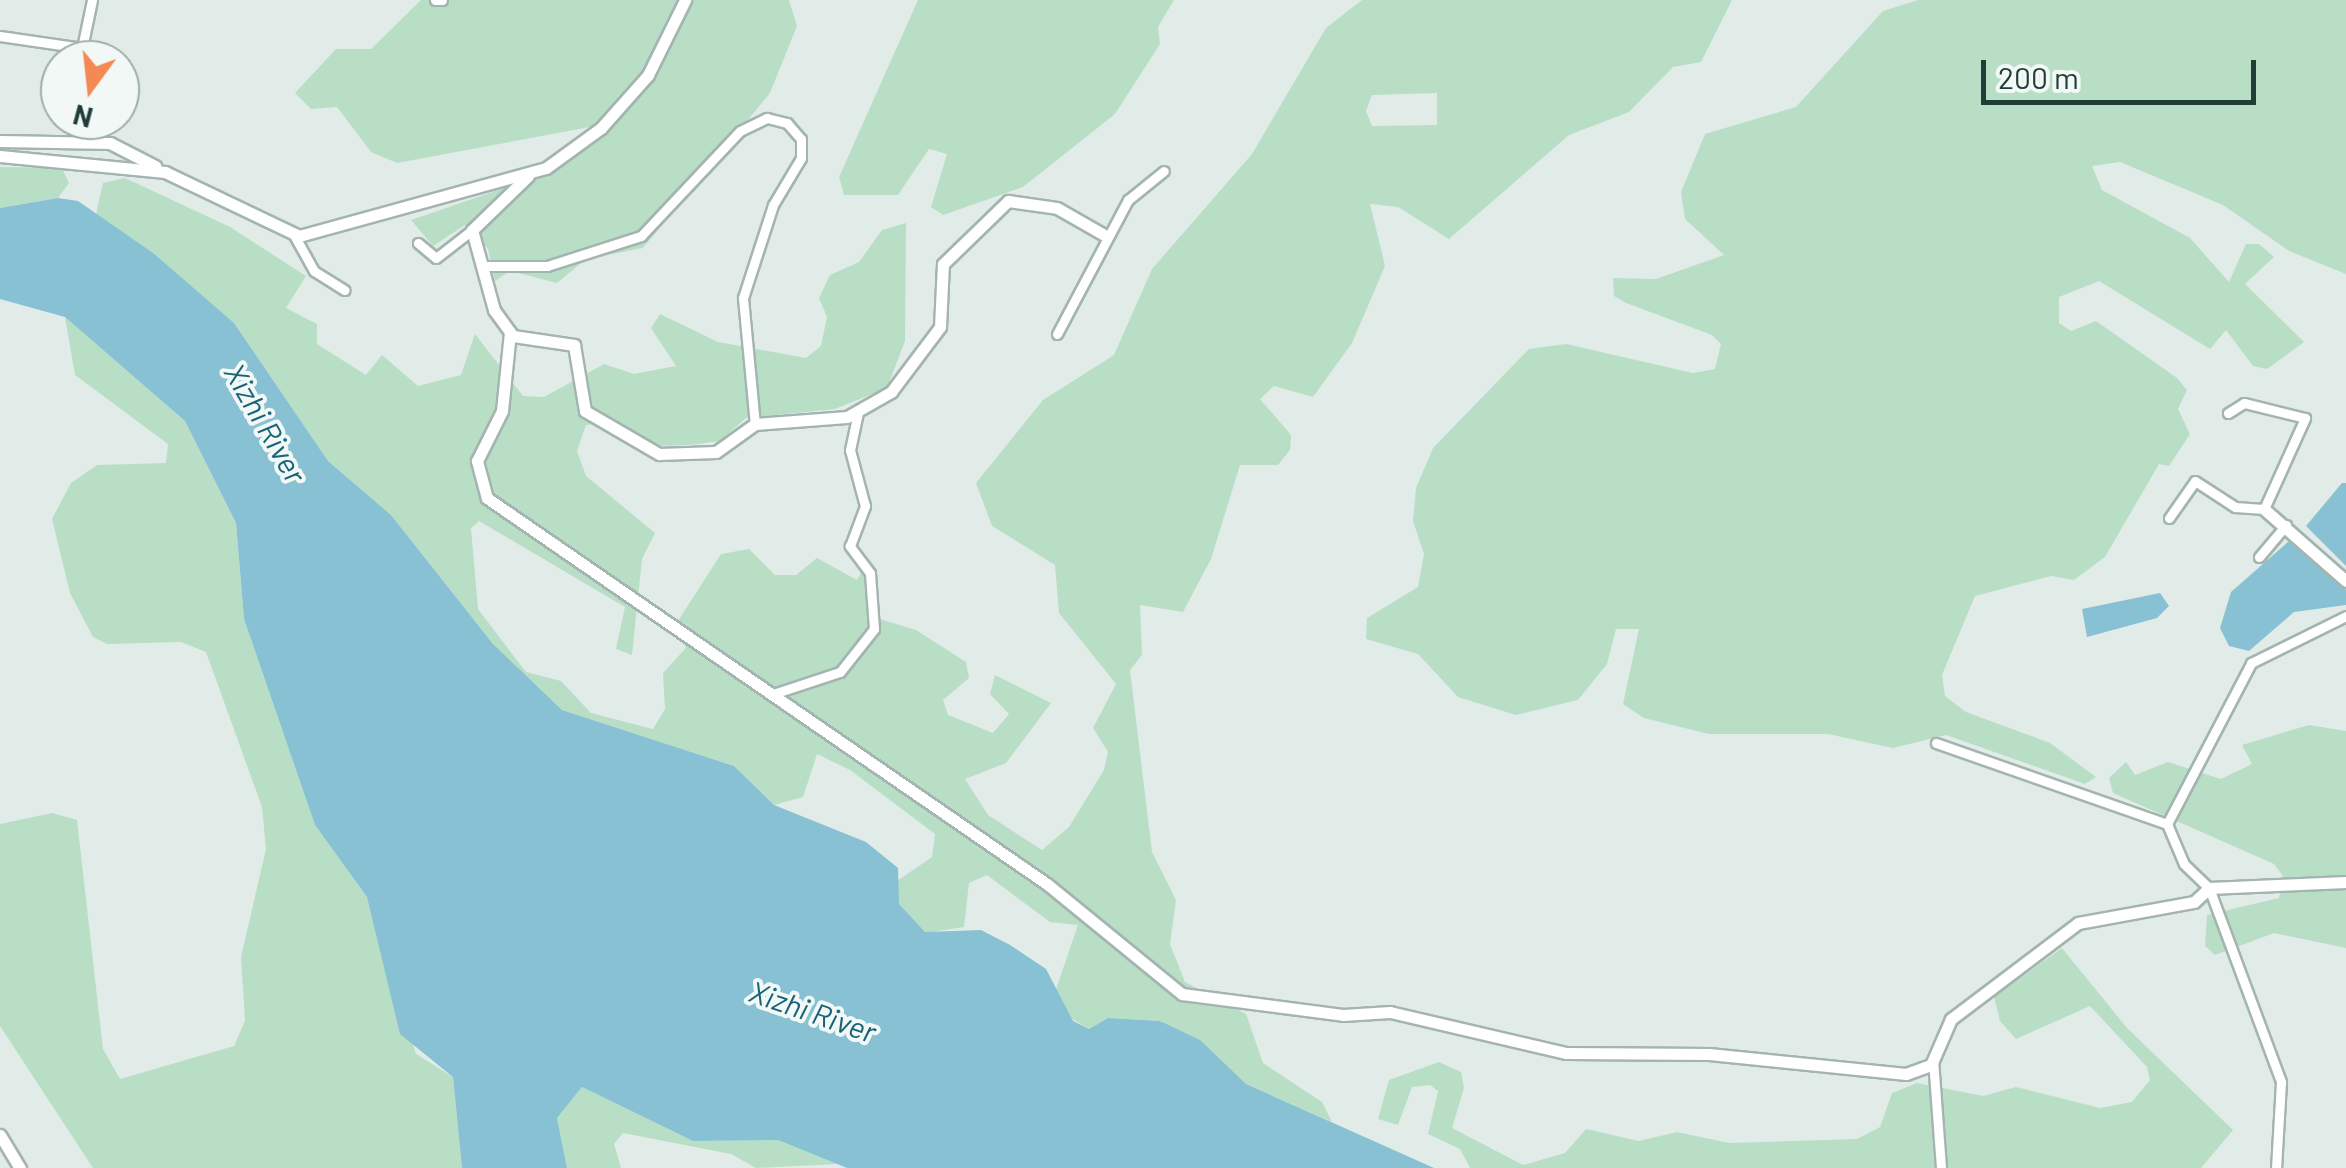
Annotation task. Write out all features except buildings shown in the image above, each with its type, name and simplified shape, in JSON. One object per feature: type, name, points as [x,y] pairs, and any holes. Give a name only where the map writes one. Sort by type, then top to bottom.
[{"type":"street","points":[[84,40],[92,0]]},
{"type":"street","points":[[418,242],[436,258],[472,230],[528,176],[601,128],[636,88],[685,0]]},
{"type":"street","points":[[0,36],[40,42]]},
{"type":"street","points":[[486,266],[547,266],[642,236],[740,132],[767,118],[787,123],[801,158],[773,205],[742,298],[755,424]]},
{"type":"street","points":[[0,141],[100,143],[294,235],[314,272],[345,290]]},
{"type":"street","points":[[0,156],[165,172]]},
{"type":"street","points":[[1057,334],[1128,200],[1164,171]]},
{"type":"street","points":[[294,235],[528,176]]},
{"type":"street","points":[[510,332],[574,345],[585,410],[649,451],[716,452],[755,424],[858,413],[891,392],[940,327],[937,274],[1008,201],[1058,208],[1106,236]]},
{"type":"street","points":[[472,230],[486,266],[494,310],[510,332],[502,411],[477,460],[487,498],[608,574],[673,634],[776,692],[1047,884],[1182,994],[1343,1015],[1390,1012],[1566,1054],[1709,1054],[1858,1074],[1906,1074],[1934,1059]]},
{"type":"street","points":[[2228,413],[2244,403],[2304,418],[2264,508]]},
{"type":"street","points":[[776,692],[840,672],[874,629],[870,573],[850,546],[865,506],[850,450],[858,413]]},
{"type":"street","points":[[2168,518],[2195,481],[2235,507],[2264,508],[2288,524],[2346,581]]},
{"type":"street","points":[[2258,557],[2288,524]]},
{"type":"street","points":[[2167,824],[2251,663],[2346,616]]},
{"type":"street","points":[[1936,743],[2167,824],[2184,864],[2209,888],[2280,1082],[2276,1168]]},
{"type":"street","points":[[1941,1168],[1934,1059],[1951,1019],[2059,934],[2111,913],[2194,902],[2209,888],[2346,882]]},
{"type":"street","points":[[0,1135],[20,1168]]},
{"type":"green space","points":[[421,0],[789,0],[797,26],[770,93],[643,248],[586,259],[557,283],[510,271],[495,281],[488,249],[465,225],[433,246],[411,220],[536,177],[595,126],[397,163],[371,152],[337,107],[311,109],[295,93],[336,49],[371,49]]},
{"type":"green space","points":[[918,0],[1174,0],[1158,27],[1160,44],[1115,114],[1023,187],[943,215],[931,207],[947,154],[929,149],[898,195],[844,195],[839,177]]},
{"type":"green space","points":[[1362,0],[1732,0],[1701,62],[1673,67],[1629,112],[1569,135],[1449,239],[1398,207],[1370,204],[1385,266],[1352,343],[1313,397],[1274,386],[1260,399],[1291,435],[1290,450],[1278,465],[1240,465],[1211,559],[1183,612],[1140,605],[1142,655],[1130,670],[1152,852],[1176,900],[1170,944],[1185,982],[1246,1014],[1263,1063],[1322,1102],[1332,1122],[1246,1084],[1161,1021],[1108,1018],[1089,1029],[1062,1013],[1054,995],[1078,925],[1050,922],[987,875],[969,883],[964,927],[925,933],[899,904],[897,881],[932,857],[935,834],[850,770],[817,754],[803,797],[774,805],[734,766],[562,710],[493,644],[391,515],[328,461],[234,323],[96,214],[103,183],[125,178],[230,227],[306,276],[286,308],[317,324],[317,344],[366,375],[382,355],[418,386],[461,375],[475,334],[523,396],[544,397],[604,364],[634,374],[676,366],[651,328],[660,314],[718,342],[806,358],[821,346],[827,317],[819,298],[830,275],[859,262],[882,230],[906,223],[905,341],[887,388],[835,409],[746,418],[720,441],[690,445],[652,446],[614,422],[586,425],[577,451],[586,476],[655,533],[642,559],[632,655],[616,649],[625,607],[479,521],[471,528],[478,609],[526,672],[561,681],[591,713],[653,729],[665,709],[663,673],[686,648],[676,624],[721,554],[749,549],[775,575],[796,575],[817,558],[857,580],[863,569],[870,616],[916,630],[966,662],[969,678],[943,700],[948,715],[993,733],[1009,714],[990,694],[995,675],[1051,703],[1006,763],[965,779],[988,815],[1042,850],[1069,827],[1104,770],[1108,752],[1093,728],[1116,684],[1059,613],[1055,565],[992,526],[976,483],[1043,400],[1114,355],[1152,269],[1252,154],[1326,28]],"holes":[[[1437,93],[1437,125],[1372,126],[1366,111],[1372,95]]]},
{"type":"green space","points":[[1918,0],[2346,0],[2346,274],[2289,251],[2223,205],[2120,162],[2092,166],[2102,190],[2190,238],[2229,282],[2246,244],[2259,244],[2274,257],[2245,284],[2304,342],[2267,369],[2253,366],[2226,330],[2210,349],[2099,281],[2059,297],[2059,323],[2071,331],[2096,321],[2177,378],[2187,390],[2178,409],[2190,434],[2169,466],[2159,464],[2105,557],[2074,580],[2051,576],[1975,596],[1942,675],[1945,696],[1966,712],[2050,743],[2096,777],[2085,784],[1946,735],[1893,748],[1828,734],[1709,734],[1644,718],[1623,704],[1639,629],[1616,629],[1607,664],[1578,700],[1516,715],[1458,697],[1418,654],[1366,639],[1367,618],[1418,587],[1424,554],[1413,521],[1416,488],[1433,448],[1529,349],[1566,344],[1693,373],[1715,369],[1721,344],[1712,335],[1626,303],[1614,296],[1613,278],[1656,279],[1724,255],[1685,219],[1681,192],[1705,134],[1796,107],[1883,11]]},
{"type":"green space","points":[[0,167],[62,168],[69,183],[58,198],[0,208]]},
{"type":"green space","points":[[65,317],[185,421],[236,523],[244,619],[315,825],[367,897],[416,1054],[453,1077],[462,1168],[93,1168],[0,1026],[0,824],[52,813],[77,820],[103,1049],[120,1079],[234,1046],[245,1021],[241,957],[266,849],[262,807],[206,652],[181,642],[107,644],[93,637],[70,593],[52,519],[71,483],[97,465],[166,463],[168,444],[75,375]]},
{"type":"green space","points":[[2309,725],[2346,731],[2346,948],[2274,933],[2215,955],[2205,946],[2207,915],[2279,898],[2283,876],[2274,864],[2113,793],[2109,778],[2126,762],[2135,775],[2168,762],[2221,779],[2252,764],[2242,745]]},
{"type":"green space","points":[[2062,948],[2127,1028],[2233,1130],[2201,1168],[1470,1168],[1460,1149],[1428,1134],[1438,1091],[1430,1085],[1412,1087],[1398,1125],[1378,1119],[1389,1080],[1439,1062],[1461,1072],[1464,1088],[1452,1128],[1523,1165],[1565,1153],[1586,1129],[1639,1141],[1677,1132],[1729,1143],[1857,1139],[1880,1127],[1892,1093],[1917,1083],[1983,1096],[2016,1087],[2100,1108],[2132,1102],[2150,1080],[2147,1067],[2090,1006],[2016,1039],[2000,1021],[1994,997]]},
{"type":"green space","points":[[582,1087],[693,1141],[778,1140],[837,1164],[756,1168],[731,1154],[623,1133],[614,1144],[621,1168],[567,1168],[557,1118]]},
{"type":"water","name":"Xizhi River","points":[[58,198],[78,201],[153,253],[234,323],[328,461],[391,515],[493,644],[562,710],[734,766],[774,805],[866,842],[898,868],[899,904],[925,932],[981,930],[1010,945],[1046,969],[1073,1021],[1089,1029],[1108,1018],[1160,1021],[1200,1040],[1246,1084],[1434,1168],[847,1168],[778,1140],[693,1141],[582,1087],[557,1118],[567,1168],[462,1168],[453,1077],[400,1034],[367,897],[315,825],[244,619],[236,523],[185,421],[65,317],[0,299],[0,208]]},
{"type":"water","points":[[2346,483],[2346,566],[2306,526]]},
{"type":"water","points":[[2289,541],[2322,562],[2346,590],[2346,605],[2294,612],[2249,651],[2229,646],[2220,628],[2231,592]]},
{"type":"water","points":[[2160,593],[2169,606],[2157,618],[2087,637],[2082,609]]}]
